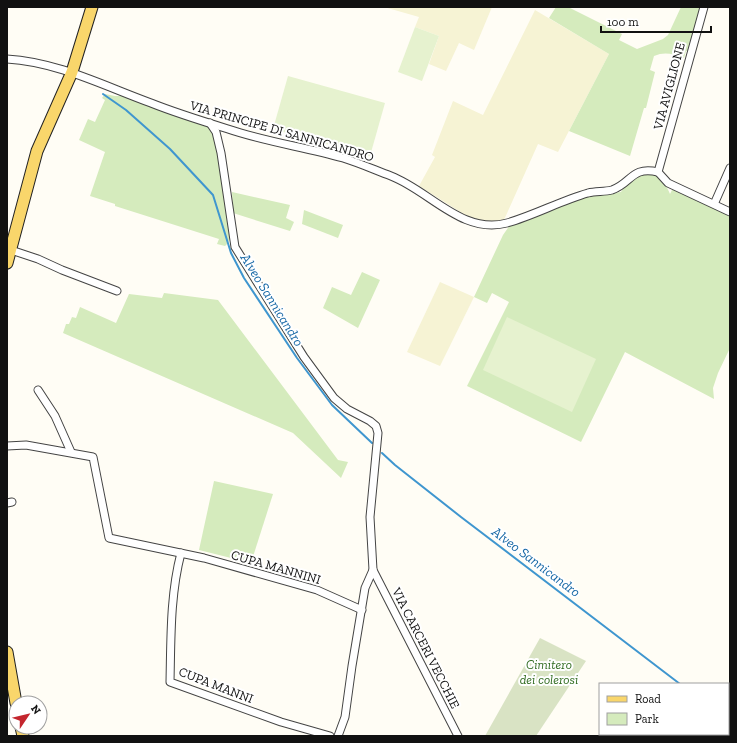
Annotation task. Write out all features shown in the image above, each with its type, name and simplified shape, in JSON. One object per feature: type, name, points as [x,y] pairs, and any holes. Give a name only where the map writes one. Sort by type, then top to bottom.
[{"type":"main road","points":[[7,263],[37,151],[72,72],[92,7]]},
{"type":"main road","points":[[7,652],[15,695]]},
{"type":"street","name":"VIA AVIGLIONE","points":[[658,172],[704,7]]},
{"type":"street","name":"VIA PRINCIPE DI SANNICANDRO","points":[[7,59],[23,60],[72,72],[151,103],[210,123],[269,140],[343,158],[386,174],[416,189],[461,219],[484,226],[498,226],[589,193],[612,190],[642,170],[658,172]]},
{"type":"street","points":[[210,123],[216,132],[221,153],[235,247],[304,357],[334,398],[347,409],[370,421],[376,426],[378,433],[370,517],[371,556],[373,570],[365,588],[345,717],[338,736]]},
{"type":"street","points":[[715,202],[730,168]]},
{"type":"street","points":[[658,172],[668,183],[730,212]]},
{"type":"street","points":[[11,250],[38,259],[117,291]]},
{"type":"street","points":[[38,390],[55,416],[71,452]]},
{"type":"street","points":[[7,446],[26,445],[71,452]]},
{"type":"street","name":"CUPA MANNINI","points":[[71,452],[93,457],[110,538],[204,558],[317,590],[362,610]]},
{"type":"street","name":"CUPA MANNI","points":[[181,553],[175,574],[172,601],[170,682],[281,722],[330,736]]},
{"type":"street","name":"VIA CARCERI VECCHIE","points":[[373,570],[458,736]]},
{"type":"shaded area","points":[[384,7],[492,7],[474,50],[459,43],[446,71],[429,64],[439,36],[415,27],[419,17]]},
{"type":"shaded area","points":[[535,10],[609,54],[558,152],[538,144],[504,220],[496,222],[473,220],[419,186],[435,157],[432,155],[453,101],[483,115]]},
{"type":"shaded area","points":[[440,282],[474,297],[440,366],[407,352]]},
{"type":"green space","points":[[556,7],[568,7],[622,34],[619,40],[637,49],[663,39],[668,35],[681,7],[700,7],[689,51],[686,51],[684,58],[665,53],[654,56],[650,70],[655,72],[646,108],[644,108],[630,156],[569,131],[609,54],[549,18]]},
{"type":"green space","points":[[415,27],[439,36],[422,81],[398,72]]},
{"type":"green space","points":[[288,76],[385,103],[370,156],[273,129]]},
{"type":"green space","points":[[105,94],[125,96],[207,125],[214,135],[218,147],[227,221],[231,236],[225,246],[217,244],[219,239],[115,206],[115,204],[90,196],[105,152],[79,140],[88,119],[95,122],[105,100],[102,98]]},
{"type":"green space","points":[[646,173],[656,174],[670,194],[674,186],[730,213],[730,348],[718,373],[713,388],[714,399],[625,352],[581,442],[467,386],[509,302],[492,293],[487,303],[474,297],[503,235],[510,225],[588,196],[621,192],[632,180]]},
{"type":"green space","points":[[232,192],[290,205],[286,218],[294,222],[290,231],[233,213]]},
{"type":"green space","points":[[304,210],[343,225],[338,238],[302,224]]},
{"type":"green space","points":[[362,272],[380,280],[358,328],[323,308],[332,287],[351,295]]},
{"type":"green space","points":[[164,293],[218,300],[338,460],[348,462],[341,478],[293,433],[63,333],[66,324],[69,324],[72,317],[76,318],[80,307],[116,323],[129,294],[162,298]]},
{"type":"green space","points":[[507,317],[596,359],[572,412],[483,370]]},
{"type":"green space","points":[[214,481],[273,494],[251,563],[199,550]]},
{"type":"green space","name":"Cimitero dei colerosi","points":[[540,638],[586,661],[536,736],[485,736]]},
{"type":"waterway","name":"Alveo Sannicandro","points":[[103,94],[126,110],[170,149],[213,195],[231,253],[244,278],[297,358],[332,405],[372,443]]},
{"type":"waterway","name":"Alveo Sannicandro","points":[[382,453],[461,517],[679,683]]}]
